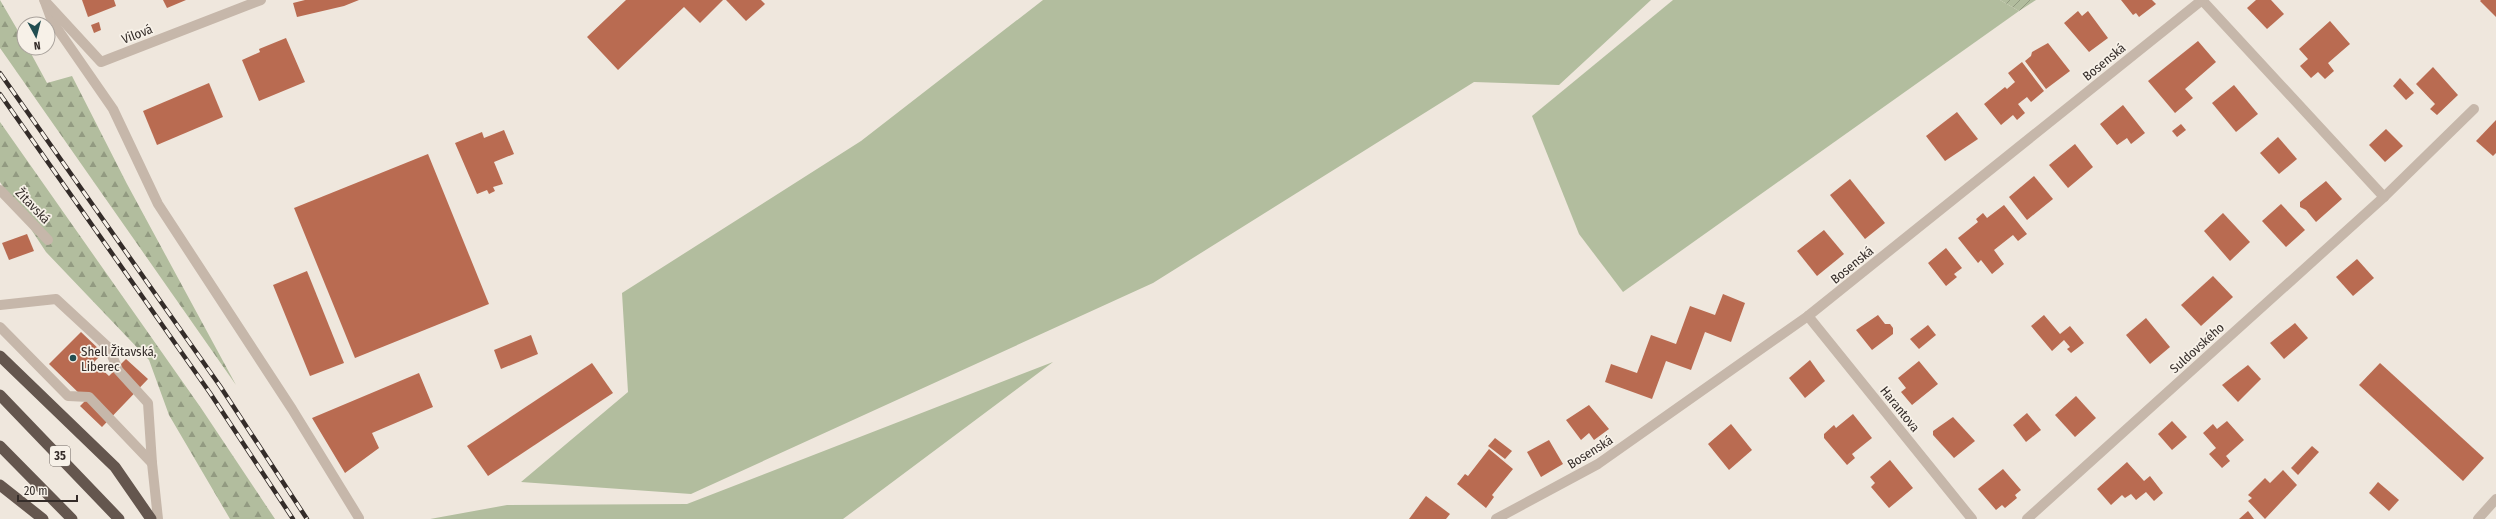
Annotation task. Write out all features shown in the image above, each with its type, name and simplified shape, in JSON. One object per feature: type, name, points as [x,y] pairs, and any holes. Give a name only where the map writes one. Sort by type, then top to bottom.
[{"type":"highway","points":[[0,356],[115,467],[151,519]]},
{"type":"highway","name":"35","points":[[0,395],[119,519]]},
{"type":"highway","points":[[0,446],[72,519]]},
{"type":"highway","points":[[0,485],[43,519]]},
{"type":"street","name":"Vilová","points":[[45,1],[101,62],[261,0]]},
{"type":"street","points":[[2202,0],[2384,197]]},
{"type":"street","name":"Bosenská","points":[[1496,519],[1598,464],[1808,316],[2202,0]]},
{"type":"street","points":[[45,1],[52,21],[113,109],[158,204],[292,409],[359,518]]},
{"type":"street","name":"Suldovského","points":[[2027,519],[2384,197],[2474,109]]},
{"type":"street","name":"Žitavská","points":[[0,190],[48,240]]},
{"type":"street","points":[[0,305],[56,299],[109,348],[118,370],[148,403],[158,519]]},
{"type":"street","name":"Harantova","points":[[1808,316],[1972,519]]},
{"type":"street","points":[[0,327],[68,396],[89,397],[152,463]]},
{"type":"street","points":[[2478,519],[2496,499]]},
{"type":"green space","points":[[0,0],[16,27],[16,56],[32,56],[47,83],[72,76],[127,184],[236,385],[0,48]]},
{"type":"green space","points":[[1043,0],[1651,0],[1559,85],[1474,82],[1153,283],[691,494],[521,482],[628,392],[622,293],[861,141]]},
{"type":"green space","points":[[1673,0],[2000,0],[2019,11],[1623,292],[1579,234],[1532,116]]},
{"type":"green space","points":[[2000,0],[2036,0],[2019,11]]},
{"type":"green space","points":[[0,122],[201,408],[275,519],[230,519],[169,415],[149,360],[46,252],[0,182]]},
{"type":"green space","points":[[1053,362],[843,519],[430,519],[507,505],[687,504]]},
{"type":"building","points":[[82,0],[114,0],[116,6],[88,17]]},
{"type":"building","points":[[163,0],[186,0],[167,8]]},
{"type":"building","points":[[305,0],[359,0],[344,6],[297,17],[293,3]]},
{"type":"building","points":[[626,0],[723,0],[700,23],[684,7],[618,70],[587,37]]},
{"type":"building","points":[[726,0],[761,0],[765,4],[746,21]]},
{"type":"building","points":[[2121,0],[2152,0],[2156,4],[2139,17],[2136,13],[2133,15]]},
{"type":"building","points":[[2256,0],[2271,0],[2284,14],[2267,29],[2247,8]]},
{"type":"building","points":[[2496,0],[2496,17],[2480,1]]},
{"type":"building","points":[[2078,11],[2082,16],[2088,11],[2108,38],[2089,52],[2064,23]]},
{"type":"building","points":[[2330,21],[2350,44],[2328,63],[2334,71],[2325,79],[2318,72],[2311,78],[2300,66],[2308,59],[2299,49]]},
{"type":"building","points":[[99,22],[101,30],[94,33],[91,25]]},
{"type":"building","points":[[286,38],[305,82],[259,101],[242,60],[260,52],[259,49]]},
{"type":"building","points":[[2198,41],[2216,62],[2185,89],[2193,98],[2175,113],[2148,81]]},
{"type":"building","points":[[2048,43],[2070,71],[2046,89],[2025,61],[2031,56],[2032,52]]},
{"type":"building","points":[[2022,62],[2044,91],[2031,102],[2027,97],[2018,104],[2025,113],[2017,120],[2013,115],[2001,125],[1984,104],[2005,87],[2007,89],[2015,82],[2008,73]]},
{"type":"building","points":[[2433,67],[2458,95],[2437,115],[2430,109],[2435,104],[2416,84]]},
{"type":"building","points":[[2400,78],[2414,93],[2406,100],[2393,86]]},
{"type":"building","points":[[209,83],[223,117],[157,145],[143,111]]},
{"type":"building","points":[[2234,85],[2258,114],[2236,132],[2212,103]]},
{"type":"building","points":[[2123,105],[2145,133],[2131,144],[2127,138],[2117,145],[2100,124]]},
{"type":"building","points":[[1957,112],[1978,139],[1945,161],[1926,136]]},
{"type":"building","points":[[2496,120],[2496,153],[2493,156],[2476,141]]},
{"type":"building","points":[[2181,124],[2186,130],[2177,137],[2172,131]]},
{"type":"building","points":[[2386,129],[2403,146],[2385,162],[2369,145]]},
{"type":"building","points":[[504,130],[514,154],[494,162],[503,184],[493,187],[495,191],[489,194],[487,190],[477,194],[455,143],[482,132],[484,138]]},
{"type":"building","points":[[2278,137],[2297,159],[2279,174],[2260,153]]},
{"type":"building","points":[[2075,144],[2093,167],[2068,188],[2049,165]]},
{"type":"building","points":[[428,154],[489,304],[355,358],[294,208]]},
{"type":"building","points":[[2034,176],[2053,199],[2027,220],[2009,197]]},
{"type":"building","points":[[1850,179],[1885,223],[1865,239],[1830,195]]},
{"type":"building","points":[[2326,181],[2342,199],[2316,222],[2306,210],[2300,207],[2300,202]]},
{"type":"building","points":[[2281,204],[2305,230],[2286,247],[2262,221]]},
{"type":"building","points":[[2004,205],[2027,234],[2018,241],[2013,235],[1994,250],[2004,264],[1992,274],[1981,260],[1978,263],[1958,238],[1978,222],[1976,219],[1983,213],[1987,218]]},
{"type":"building","points":[[2223,213],[2250,242],[2230,261],[2204,231]]},
{"type":"building","points":[[1824,230],[1844,254],[1817,276],[1797,251]]},
{"type":"building","points":[[27,234],[34,251],[9,260],[2,243]]},
{"type":"building","points":[[1946,248],[1962,268],[1954,274],[1957,277],[1946,286],[1928,263]]},
{"type":"building","points":[[2357,259],[2374,278],[2353,296],[2336,277]]},
{"type":"building","points":[[307,271],[344,363],[310,376],[273,285]]},
{"type":"building","points":[[2213,276],[2233,297],[2201,326],[2181,305]]},
{"type":"building","points":[[1723,294],[1745,303],[1731,342],[1705,332],[1691,370],[1666,361],[1652,399],[1605,382],[1611,364],[1637,373],[1651,335],[1676,344],[1690,306],[1715,315]]},
{"type":"building","points":[[1878,315],[1885,324],[1890,324],[1893,328],[1893,334],[1872,350],[1856,330]]},
{"type":"building","points":[[2044,315],[2060,334],[2070,326],[2084,343],[2071,353],[2067,349],[2070,347],[2064,340],[2052,351],[2031,326]]},
{"type":"building","points":[[2146,318],[2170,347],[2150,364],[2126,335]]},
{"type":"building","points":[[2295,323],[2308,338],[2284,359],[2270,343]]},
{"type":"building","points":[[1928,325],[1936,335],[1919,349],[1910,339]]},
{"type":"building","points":[[81,332],[103,353],[94,362],[109,376],[126,359],[148,379],[102,427],[80,406],[86,400],[49,364]]},
{"type":"building","points":[[531,335],[538,354],[501,369],[494,350]]},
{"type":"building","points":[[1810,360],[1825,381],[1805,398],[1789,378]]},
{"type":"building","points":[[1919,361],[1938,384],[1912,405],[1901,392],[1906,388],[1898,378]]},
{"type":"building","points":[[592,363],[613,393],[488,476],[467,446]]},
{"type":"building","points":[[2380,363],[2484,458],[2463,481],[2359,385]]},
{"type":"building","points":[[2248,365],[2261,379],[2238,402],[2222,385]]},
{"type":"building","points":[[419,373],[433,407],[372,433],[379,448],[345,473],[312,418]]},
{"type":"building","points":[[2076,396],[2096,418],[2075,437],[2055,415]]},
{"type":"building","points":[[1589,405],[1609,429],[1594,440],[1589,433],[1581,440],[1566,420]]},
{"type":"building","points":[[2027,413],[2041,430],[2026,442],[2013,425]]},
{"type":"building","points":[[1853,414],[1872,438],[1852,454],[1855,458],[1847,465],[1824,438],[1824,434],[1834,425],[1836,428]]},
{"type":"building","points":[[1953,417],[1975,441],[1954,458],[1933,435],[1933,431]]},
{"type":"building","points":[[2172,421],[2187,437],[2172,450],[2158,434]]},
{"type":"building","points":[[2227,421],[2244,440],[2226,456],[2230,461],[2222,468],[2209,454],[2216,448],[2203,433],[2213,424],[2217,429]]},
{"type":"building","points":[[1731,424],[1752,450],[1729,470],[1708,444]]},
{"type":"building","points":[[1495,438],[1512,451],[1505,459],[1488,446]]},
{"type":"building","points":[[1549,440],[1563,464],[1541,477],[1527,452]]},
{"type":"building","points":[[2312,446],[2319,452],[2298,475],[2291,468]]},
{"type":"building","points":[[1489,449],[1513,469],[1492,495],[1494,497],[1486,508],[1457,484],[1465,474],[1468,476]]},
{"type":"building","points":[[1890,460],[1913,488],[1889,508],[1871,487],[1875,483],[1870,477]]},
{"type":"building","points":[[2127,462],[2144,481],[2150,476],[2163,493],[2154,501],[2146,492],[2136,500],[2131,494],[2125,498],[2122,495],[2111,505],[2097,489]]},
{"type":"building","points":[[2003,469],[2021,490],[2015,495],[2017,498],[2005,508],[2002,505],[1996,510],[1978,489]]},
{"type":"building","points":[[2283,470],[2297,485],[2265,519],[2248,501],[2252,498],[2248,495],[2265,478],[2270,483]]},
{"type":"building","points":[[2378,482],[2399,500],[2389,511],[2369,493]]},
{"type":"building","points":[[1426,496],[1450,514],[1446,519],[1409,519]]},
{"type":"building","points":[[2248,511],[2254,519],[2239,519]]},
{"type":"railway","points":[[0,73],[220,386],[307,519]]},
{"type":"railway","points":[[0,94],[210,393],[293,519]]},
{"type":"place","name":"Shell Žitavská, Liberec","points":[[73,358]]}]
